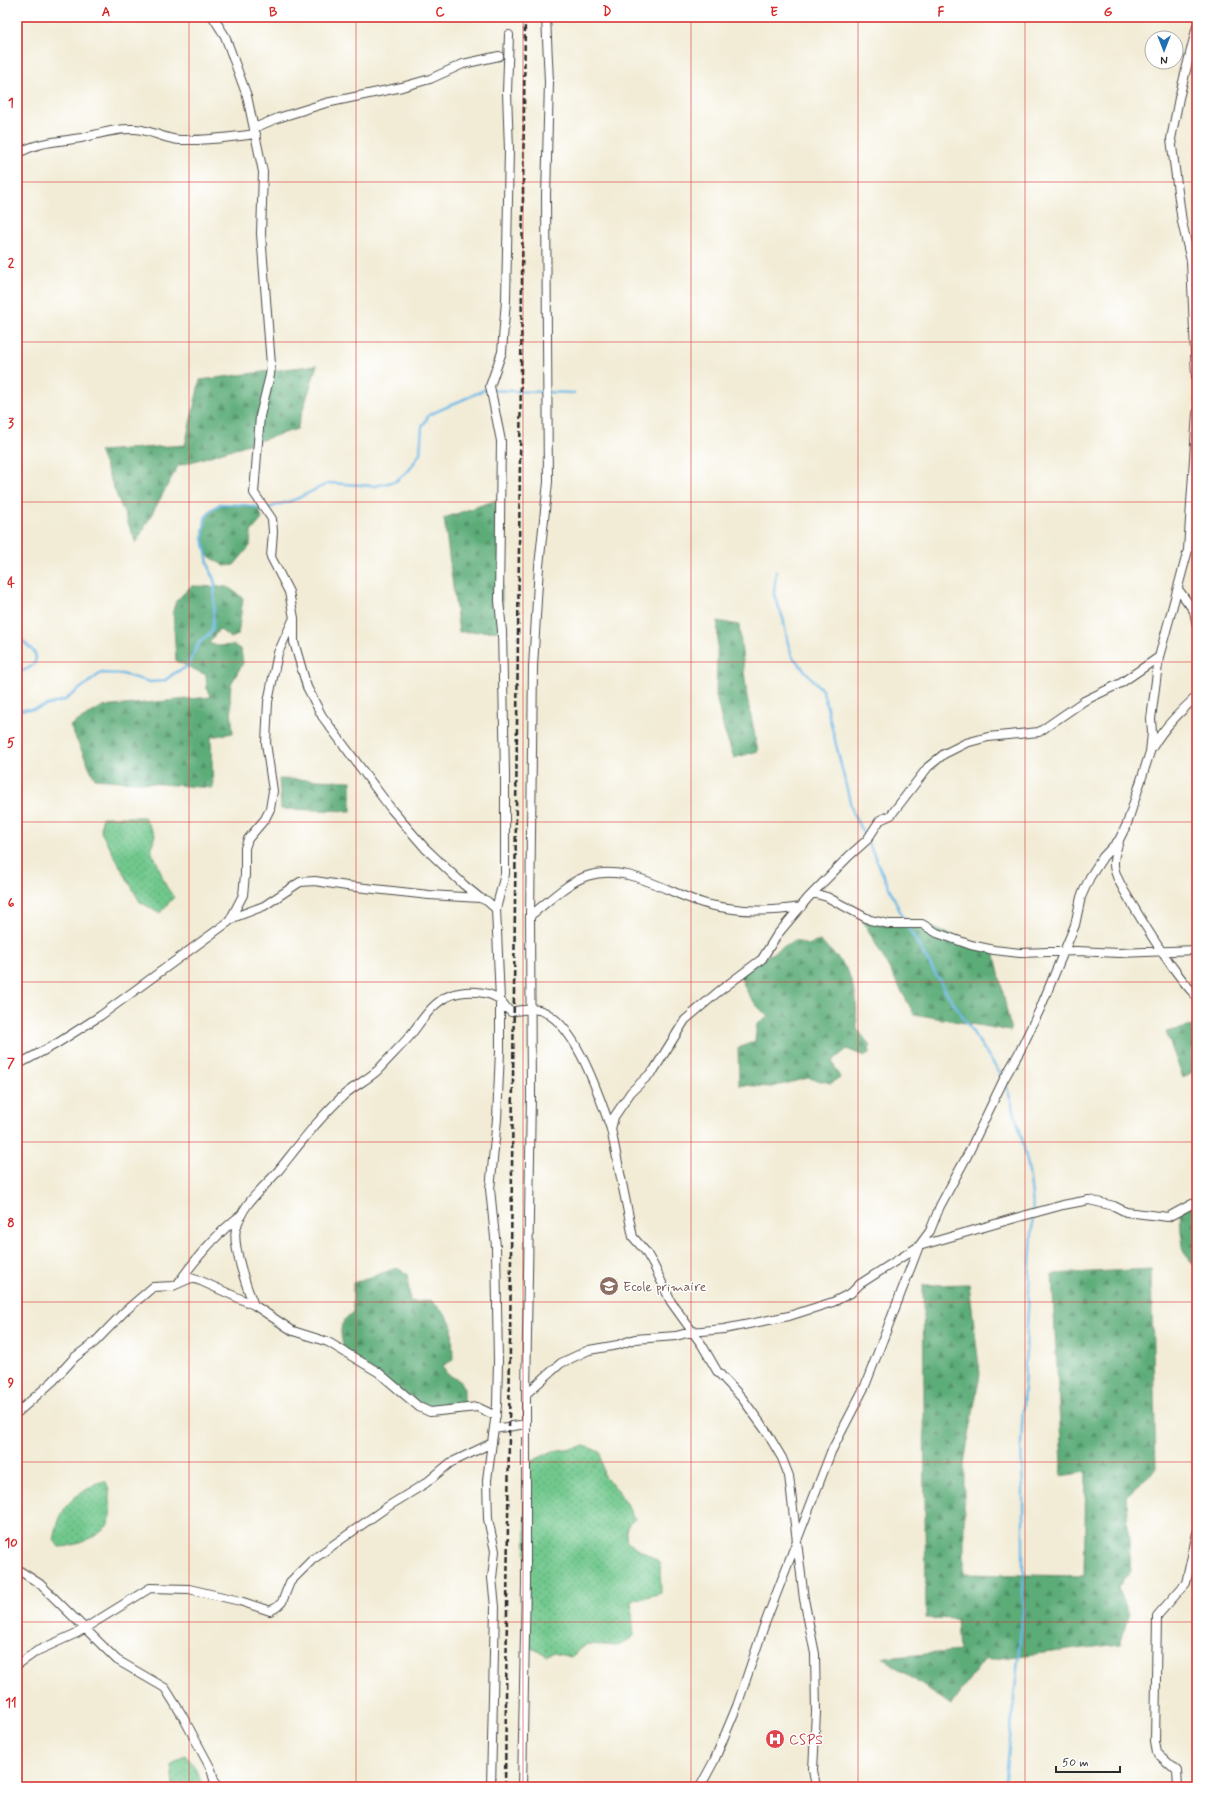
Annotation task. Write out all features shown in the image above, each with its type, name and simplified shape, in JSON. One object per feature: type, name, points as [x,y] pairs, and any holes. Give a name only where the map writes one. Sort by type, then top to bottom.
[{"type":"street","points":[[213,17],[228,44],[247,96],[264,181],[261,234],[270,375],[260,416],[254,492],[272,519],[273,532],[271,557],[289,592],[294,618],[294,642],[296,651],[307,687],[322,716],[392,810],[425,848],[480,898]]},
{"type":"street","points":[[522,1787],[526,1583],[526,1394],[532,1009],[530,916],[533,668],[539,566],[548,482],[546,197],[549,82],[546,17]]},
{"type":"street","points":[[1197,26],[1170,140],[1182,222],[1191,261],[1197,399]]},
{"type":"street","points":[[491,1787],[495,1607],[492,1578],[495,1551],[488,1519],[487,1480],[496,1416],[498,1362],[496,1247],[490,1189],[497,1119],[500,1051],[500,1000],[496,909],[505,874],[505,773],[502,639],[499,601],[502,441],[490,386],[502,352],[506,300],[509,150],[507,92],[509,35]]},
{"type":"street","points":[[17,154],[34,145],[82,138],[112,130],[136,129],[168,138],[182,140],[216,139],[255,131],[278,118],[326,103],[402,87],[430,79],[462,64],[499,56]]},
{"type":"street","points":[[1197,413],[1188,550],[1159,657],[1151,719],[1152,733],[1150,752],[1127,824],[1119,840],[1114,861],[1115,871],[1141,918],[1190,989],[1197,996]]},
{"type":"street","points":[[1178,589],[1194,611],[1197,626]]},
{"type":"street","points":[[229,922],[243,895],[245,848],[248,839],[265,820],[270,809],[273,791],[266,743],[268,702],[278,653],[294,618]]},
{"type":"street","points":[[611,1129],[614,1117],[631,1092],[654,1070],[686,1020],[718,992],[762,959],[777,935],[813,893],[867,840],[880,820],[891,815],[928,767],[944,754],[988,736],[1039,732],[1084,701],[1121,683],[1159,657]]},
{"type":"street","points":[[1150,752],[1160,735],[1174,718],[1197,696]]},
{"type":"street","points":[[700,1787],[714,1761],[737,1706],[764,1626],[831,1452],[865,1386],[919,1246],[930,1231],[940,1206],[967,1156],[1004,1079],[1020,1051],[1065,951],[1075,925],[1080,897],[1090,877],[1103,857],[1119,840]]},
{"type":"street","points":[[530,916],[571,885],[587,876],[604,872],[652,882],[685,898],[710,905],[759,912],[801,907]]},
{"type":"street","points":[[17,1065],[56,1044],[100,1016],[229,922],[243,914],[264,906],[293,886],[306,880],[429,895],[480,898],[487,900],[496,909]]},
{"type":"street","points":[[813,893],[828,897],[870,920],[889,924],[922,924],[937,933],[971,945],[1020,953],[1065,951],[1146,953],[1197,950]]},
{"type":"street","points":[[177,1285],[200,1253],[221,1231],[241,1214],[261,1187],[275,1174],[330,1109],[376,1071],[437,1004],[452,995],[469,992],[488,994],[500,1000],[511,1012],[532,1009],[544,1012],[551,1016],[568,1033],[583,1057],[611,1129],[633,1237],[646,1252],[671,1302],[691,1332],[702,1345],[717,1371],[742,1398],[766,1431],[782,1458],[789,1476],[796,1545],[804,1599],[815,1654],[816,1712],[813,1770],[816,1787]]},
{"type":"street","points":[[526,1394],[561,1363],[589,1350],[618,1345],[635,1339],[676,1336],[691,1332],[724,1329],[789,1316],[833,1302],[850,1293],[860,1284],[919,1246],[1063,1205],[1089,1200],[1114,1206],[1126,1212],[1168,1217],[1192,1204],[1197,1203]]},
{"type":"street","points":[[241,1214],[235,1230],[235,1239],[248,1289],[254,1305]]},
{"type":"street","points":[[17,1414],[53,1381],[75,1357],[95,1342],[124,1312],[153,1287],[177,1285],[188,1278],[193,1278],[254,1305],[293,1331],[328,1342],[378,1372],[419,1407],[430,1412],[477,1408],[496,1416]]},
{"type":"street","points":[[494,1429],[526,1424]]},
{"type":"street","points":[[17,1665],[37,1651],[76,1633],[150,1588],[189,1589],[240,1601],[270,1611],[282,1602],[290,1582],[312,1560],[387,1507],[426,1483],[450,1463],[492,1443]]},
{"type":"street","points":[[1178,1787],[1177,1771],[1157,1753],[1155,1742],[1157,1616],[1186,1583],[1197,1533]]},
{"type":"street","points":[[17,1569],[40,1584],[117,1660],[165,1688],[182,1715],[211,1769],[216,1787]]},
{"type":"green space","points":[[317,365],[297,429],[178,466],[136,543],[99,451],[185,445],[200,380]]},
{"type":"green space","points":[[502,498],[502,631],[459,632],[444,518]]},
{"type":"green space","points":[[220,504],[246,505],[259,508],[262,519],[251,532],[250,546],[234,565],[224,566],[206,554],[203,532],[205,520],[208,514]]},
{"type":"green space","points":[[191,586],[228,587],[243,598],[238,635],[231,638],[219,629],[209,643],[217,646],[234,645],[241,650],[243,663],[231,684],[230,696],[233,733],[211,737],[213,788],[95,779],[70,726],[101,707],[211,697],[207,690],[206,675],[176,661],[173,611],[176,601]]},
{"type":"green space","points":[[718,621],[739,625],[747,697],[758,751],[734,758],[724,730],[716,696]]},
{"type":"green space","points":[[279,779],[351,781],[351,811],[281,809]]},
{"type":"green space","points":[[102,817],[144,817],[155,835],[152,851],[165,884],[174,897],[160,913],[140,902],[101,832]]},
{"type":"green space","points":[[860,915],[870,920],[922,924],[994,950],[1011,1031],[914,1014]]},
{"type":"green space","points":[[795,940],[807,945],[820,941],[837,957],[848,971],[856,996],[857,1029],[870,1045],[869,1053],[864,1056],[847,1049],[832,1061],[840,1078],[831,1083],[808,1078],[772,1087],[739,1085],[738,1048],[755,1041],[757,1023],[769,1017],[751,998],[740,975],[762,959]]},
{"type":"green space","points":[[1197,1025],[1197,1071],[1183,1078],[1166,1032]]},
{"type":"green space","points":[[1197,1203],[1197,1265],[1194,1265],[1184,1253],[1180,1210]]},
{"type":"green space","points":[[397,1268],[407,1274],[410,1301],[415,1302],[431,1300],[445,1314],[452,1325],[453,1360],[442,1366],[447,1374],[460,1381],[464,1389],[464,1409],[430,1412],[344,1351],[341,1330],[344,1321],[353,1312],[353,1283]]},
{"type":"green space","points":[[1151,1269],[1156,1469],[1126,1496],[1131,1571],[1118,1587],[1129,1614],[1120,1644],[984,1660],[951,1705],[883,1658],[959,1651],[957,1619],[926,1618],[923,1285],[969,1284],[980,1374],[964,1463],[964,1574],[1084,1576],[1086,1472],[1061,1476],[1062,1464],[1052,1274]]},
{"type":"green space","points":[[585,1446],[600,1452],[604,1476],[619,1492],[635,1519],[626,1529],[627,1542],[660,1562],[661,1593],[631,1601],[634,1636],[619,1646],[587,1644],[571,1657],[553,1653],[547,1655],[525,1645],[526,1464],[553,1451]]},
{"type":"green space","points":[[105,1481],[110,1498],[110,1516],[107,1526],[85,1541],[65,1547],[59,1547],[54,1540],[60,1517],[67,1505],[78,1495],[97,1483]]},
{"type":"green space","points":[[185,1755],[195,1766],[203,1787],[173,1787],[171,1765]]},
{"type":"waterway","points":[[268,508],[294,500],[329,483],[375,486],[396,481],[410,469],[420,453],[422,427],[429,415],[484,390],[574,393]]},
{"type":"waterway","points":[[17,710],[34,709],[65,700],[101,673],[122,674],[150,682],[164,681],[176,672],[187,667],[198,644],[212,631],[215,583],[208,563],[203,538],[205,518],[212,509],[220,504],[246,505],[263,509]]},
{"type":"waterway","points":[[776,572],[774,595],[783,618],[792,656],[823,691],[853,814],[867,840],[906,924],[945,990],[1003,1078]]},
{"type":"waterway","points":[[17,625],[22,640],[36,656],[36,660],[32,666],[17,672]]},
{"type":"waterway","points":[[1005,1082],[1024,1147],[1030,1180],[1033,1213],[1021,1444],[1023,1488],[1023,1610],[1005,1787]]},
{"type":"railway","points":[[505,1787],[525,17]]},
{"type":"place","name":"Ecole primaire","points":[[609,1286]]},
{"type":"place","name":"CSPS","points":[[775,1739]]}]
